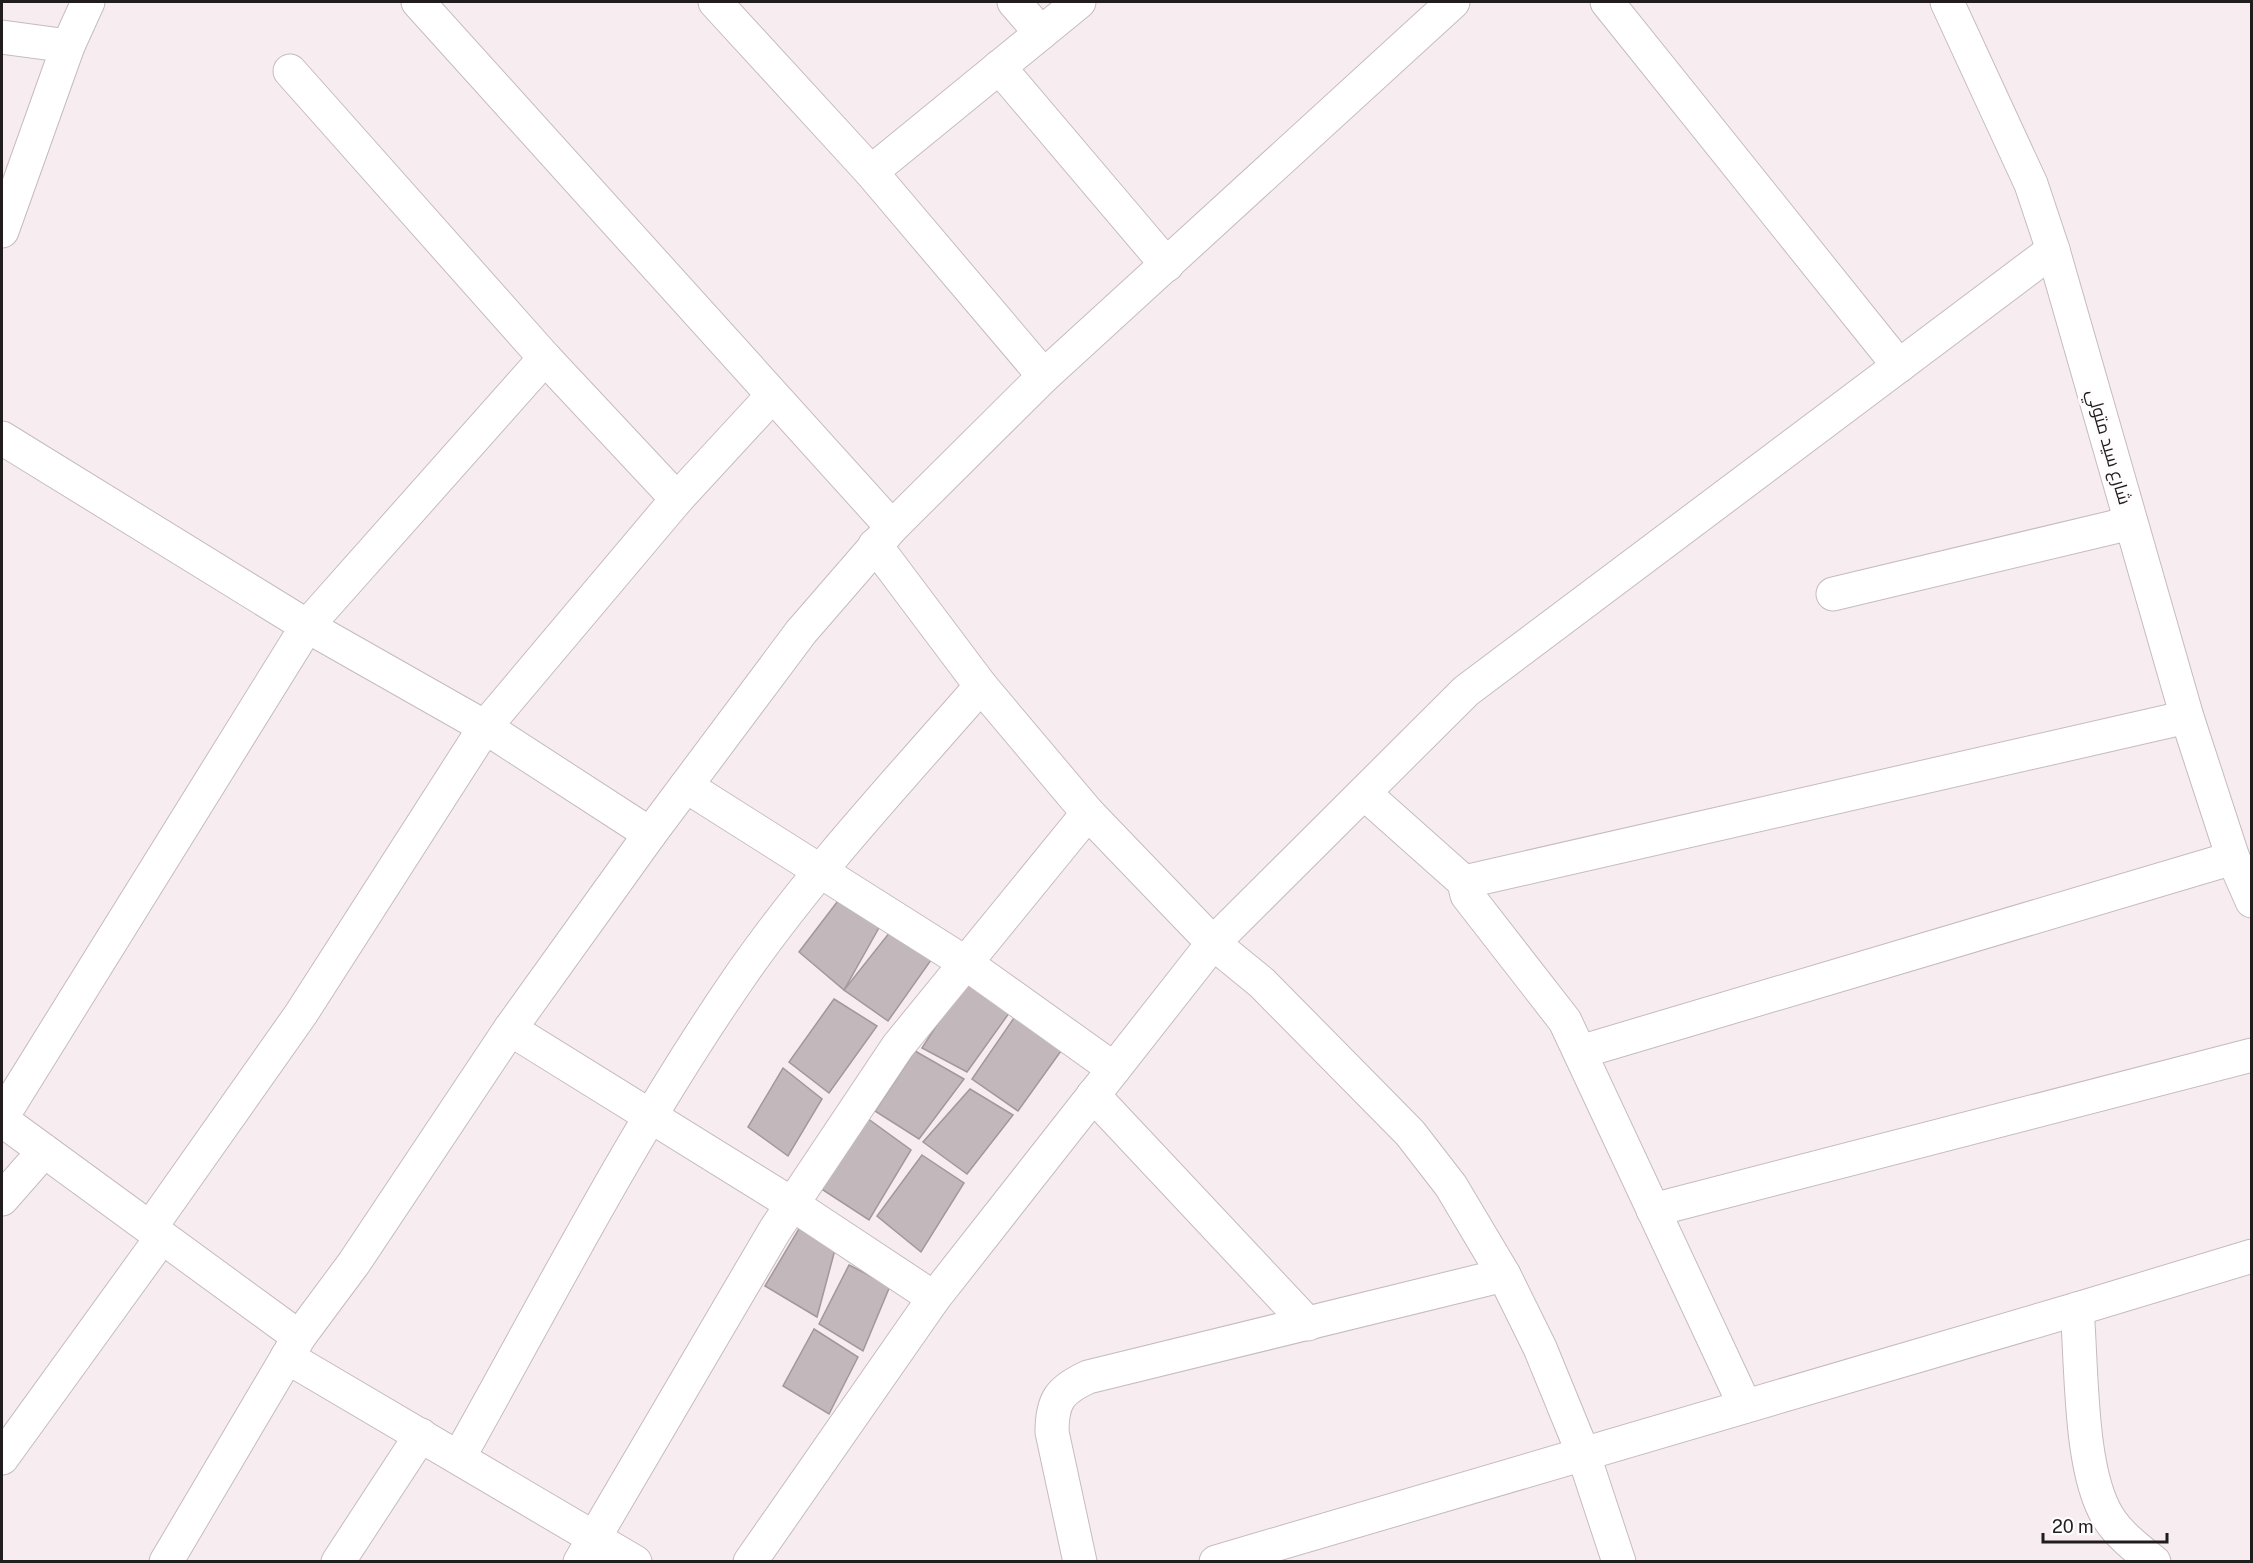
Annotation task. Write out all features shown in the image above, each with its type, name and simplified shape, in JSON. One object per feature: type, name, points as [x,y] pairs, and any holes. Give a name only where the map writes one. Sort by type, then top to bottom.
[{"type":"street","points":[[2,231],[68,46],[88,2]]},
{"type":"street","points":[[418,2],[772,396],[883,536],[981,686],[1088,813],[1214,943],[1262,983],[1410,1133],[1451,1186],[1504,1275],[1540,1348],[1583,1453],[1619,1562]]},
{"type":"street","points":[[715,2],[871,172],[1044,376]]},
{"type":"street","points":[[1014,2],[1041,33]]},
{"type":"street","points":[[871,172],[1079,2]]},
{"type":"street","points":[[166,1562],[292,1347],[354,1263],[510,1029],[650,834],[801,632],[883,536],[1044,376],[1453,2]]},
{"type":"street","points":[[1607,2],[1899,366]]},
{"type":"street","name":"شارع سيد متولي","points":[[1947,2],[2031,184],[2053,250],[2187,717],[2233,858],[2252,901]]},
{"type":"street","points":[[2,37],[68,46]]},
{"type":"street","points":[[999,67],[1167,265]]},
{"type":"street","points":[[290,71],[545,358],[677,499]]},
{"type":"street","points":[[750,1562],[934,1298],[1214,943],[1466,691],[2053,250]]},
{"type":"street","points":[[545,358],[307,626],[2,1118],[156,1233],[292,1347],[421,1435],[459,1458],[588,1550],[635,1562]]},
{"type":"street","points":[[2,1458],[156,1233],[485,727],[677,499],[772,396]]},
{"type":"street","points":[[2,438],[307,626],[485,727],[650,834]]},
{"type":"street","points":[[1833,594],[2131,523]]},
{"type":"street","points":[[459,1458],[649,1117],[741,974],[822,870],[981,686]]},
{"type":"street","points":[[1464,882],[2187,717]]},
{"type":"street","points":[[687,786],[964,962],[1114,1069]]},
{"type":"street","points":[[1364,793],[1464,882],[1467,895],[1565,1021],[1745,1406]]},
{"type":"street","points":[[588,1550],[792,1204],[898,1046],[964,962],[1088,813]]},
{"type":"street","points":[[1580,1052],[2233,858]]},
{"type":"street","points":[[510,1029],[792,1204],[934,1298]]},
{"type":"street","points":[[1653,1210],[2252,1054]]},
{"type":"street","points":[[1093,1095],[1308,1324]]},
{"type":"street","points":[[2,1199],[44,1151]]},
{"type":"street","points":[[1226,1560],[2252,1256]]},
{"type":"street","points":[[1080,1562],[1052,1432],[1052,1413],[1058,1398],[1070,1385],[1088,1377],[1504,1275]]},
{"type":"street","points":[[2077,1309],[2088,1458],[2093,1482],[2110,1520],[2131,1544],[2154,1562]]},
{"type":"street","points":[[338,1562],[421,1435]]},
{"type":"building","points":[[844,893],[885,917],[844,990],[799,952]]},
{"type":"building","points":[[894,927],[936,953],[888,1021],[844,990]]},
{"type":"building","points":[[969,975],[1012,1009],[967,1072],[922,1048]]},
{"type":"building","points":[[834,999],[877,1026],[829,1093],[789,1062]]},
{"type":"building","points":[[1016,1015],[1066,1044],[1018,1111],[972,1079]]},
{"type":"building","points":[[915,1051],[964,1079],[919,1139],[875,1111]]},
{"type":"building","points":[[783,1068],[822,1099],[788,1156],[748,1127]]},
{"type":"building","points":[[970,1089],[1013,1115],[967,1174],[923,1142]]},
{"type":"building","points":[[867,1118],[911,1150],[869,1220],[820,1188]]},
{"type":"building","points":[[922,1155],[964,1183],[921,1252],[877,1216]]},
{"type":"building","points":[[803,1222],[836,1246],[817,1317],[765,1286]]},
{"type":"building","points":[[849,1265],[890,1286],[863,1351],[819,1324]]},
{"type":"building","points":[[814,1329],[858,1357],[829,1414],[783,1386]]}]
